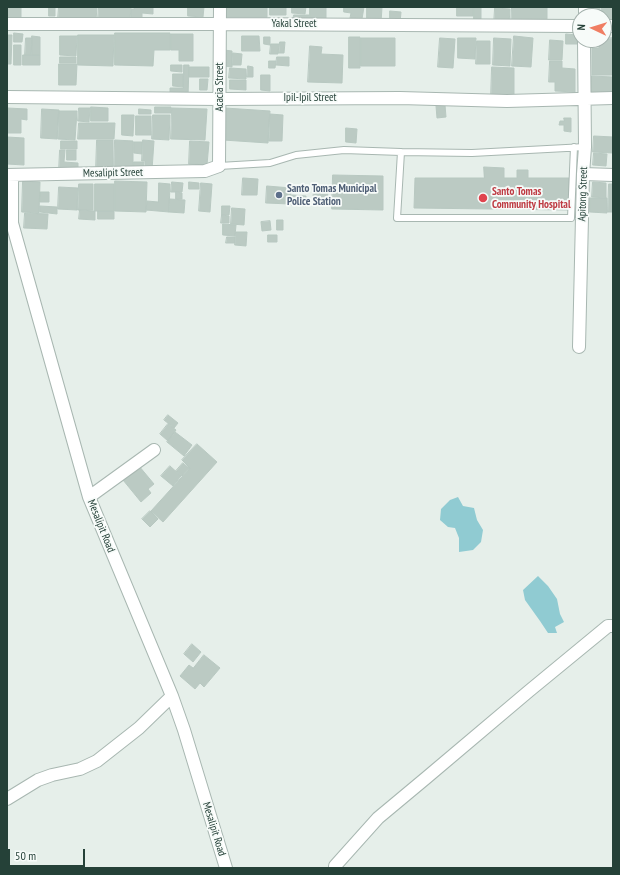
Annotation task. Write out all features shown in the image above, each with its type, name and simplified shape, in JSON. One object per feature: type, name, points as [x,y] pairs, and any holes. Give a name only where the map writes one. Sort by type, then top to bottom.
[{"type":"street","name":"Acacia Street","points":[[219,166],[220,7]]},
{"type":"street","name":"Yakal Street","points":[[7,24],[572,26]]},
{"type":"street","name":"Apitong Street","points":[[579,347],[583,174],[579,147],[584,98],[584,48]]},
{"type":"street","name":"Ipil-Ipil Street","points":[[7,97],[220,99],[400,98],[507,101],[613,98]]},
{"type":"street","name":"Mesalipit Street","points":[[9,175],[205,171],[219,166]]},
{"type":"street","points":[[583,174],[613,175]]},
{"type":"street","name":"Mesalipit Road","points":[[9,175],[12,222],[89,498],[172,696],[184,730],[226,868]]},
{"type":"street","points":[[89,498],[154,450]]},
{"type":"street","points":[[335,868],[335,866],[378,818],[528,691],[608,626],[613,626]]},
{"type":"street","points":[[7,798],[38,780],[52,775],[80,769],[97,760],[139,728],[172,696]]},
{"type":"lane","points":[[219,166],[270,164],[296,155],[344,150],[472,153],[579,147],[571,218],[397,218],[401,152]]},
{"type":"water","points":[[458,497],[463,506],[474,508],[477,520],[483,530],[481,542],[473,550],[459,552],[459,538],[455,528],[448,527],[440,520],[441,509],[450,500]]},
{"type":"water","points":[[538,576],[548,586],[557,599],[560,614],[564,622],[555,627],[557,633],[548,633],[525,600],[523,590]]},
{"type":"building","points":[[7,7],[21,7],[21,19],[7,19]]},
{"type":"building","points":[[49,7],[55,7],[55,16],[49,16]]},
{"type":"building","points":[[59,7],[97,7],[96,20],[58,19]]},
{"type":"building","points":[[99,7],[131,7],[130,20],[98,19]]},
{"type":"building","points":[[134,7],[153,7],[153,14],[142,13],[142,22],[131,22],[131,9],[134,9]]},
{"type":"building","points":[[188,7],[204,7],[203,17],[188,16]]},
{"type":"building","points":[[225,7],[267,7],[267,17],[225,17]]},
{"type":"building","points":[[270,7],[286,7],[286,15],[270,15]]},
{"type":"building","points":[[292,7],[306,7],[305,14],[292,13]]},
{"type":"building","points":[[310,7],[326,7],[326,21],[310,20]]},
{"type":"building","points":[[344,7],[364,7],[362,19],[350,18],[351,13],[344,12]]},
{"type":"building","points":[[367,7],[382,7],[381,23],[367,22]]},
{"type":"building","points":[[457,7],[473,7],[473,16],[457,16]]},
{"type":"building","points":[[474,7],[481,7],[481,19],[474,19]]},
{"type":"building","points":[[512,7],[547,7],[547,25],[511,24]]},
{"type":"building","points":[[613,7],[613,22],[612,8],[602,8]]},
{"type":"building","points":[[495,8],[510,9],[509,24],[494,24]]},
{"type":"building","points":[[390,11],[401,12],[400,23],[390,23]]},
{"type":"building","points":[[294,15],[309,15],[308,22],[293,21]]},
{"type":"building","points":[[14,33],[23,34],[22,42],[14,42]]},
{"type":"building","points":[[115,33],[170,33],[170,50],[154,50],[153,66],[115,65]]},
{"type":"building","points":[[171,34],[193,34],[193,61],[179,61],[179,50],[171,50]]},
{"type":"building","points":[[566,34],[572,35],[572,44],[566,44]]},
{"type":"building","points":[[7,35],[12,35],[11,64],[7,64]]},
{"type":"building","points":[[78,35],[114,35],[113,66],[78,65]]},
{"type":"building","points":[[32,36],[40,37],[40,55],[32,55]]},
{"type":"building","points":[[60,36],[77,36],[76,56],[60,55]]},
{"type":"building","points":[[242,36],[259,36],[260,51],[242,51]]},
{"type":"building","points":[[514,36],[533,38],[531,67],[512,66]]},
{"type":"building","points":[[264,37],[270,37],[270,45],[264,44]]},
{"type":"building","points":[[349,37],[360,37],[360,68],[349,68]]},
{"type":"building","points":[[26,38],[32,38],[31,55],[25,55]]},
{"type":"building","points":[[361,38],[395,38],[395,66],[361,66]]},
{"type":"building","points":[[440,38],[455,39],[453,68],[438,67]]},
{"type":"building","points":[[458,38],[476,38],[475,59],[458,58]]},
{"type":"building","points":[[494,38],[511,39],[510,66],[493,65]]},
{"type":"building","points":[[612,38],[613,75],[592,75],[592,48],[612,48]]},
{"type":"building","points":[[550,40],[563,41],[562,60],[549,60]]},
{"type":"building","points":[[477,41],[490,41],[490,64],[476,64]]},
{"type":"building","points":[[280,42],[285,42],[284,53],[279,53]]},
{"type":"building","points":[[271,44],[279,44],[278,54],[270,54]]},
{"type":"building","points":[[14,45],[21,45],[21,65],[14,65]]},
{"type":"building","points":[[310,46],[322,47],[321,54],[343,55],[342,83],[308,82]]},
{"type":"building","points":[[224,50],[232,51],[232,67],[224,66]]},
{"type":"building","points":[[233,53],[242,54],[241,65],[232,65]]},
{"type":"building","points":[[23,55],[40,55],[40,65],[23,65]]},
{"type":"building","points":[[60,57],[76,57],[76,63],[60,63]]},
{"type":"building","points":[[277,57],[289,57],[289,66],[276,65]]},
{"type":"building","points":[[269,61],[276,61],[275,68],[269,68]]},
{"type":"building","points":[[550,61],[562,61],[562,68],[575,69],[575,92],[555,91],[555,82],[549,82]]},
{"type":"building","points":[[59,64],[77,64],[76,85],[59,85]]},
{"type":"building","points":[[171,65],[182,65],[182,72],[171,71]]},
{"type":"building","points":[[184,65],[189,65],[188,97],[170,97],[170,88],[183,88]]},
{"type":"building","points":[[248,66],[253,67],[253,77],[247,77]]},
{"type":"building","points":[[189,67],[209,67],[209,77],[189,77]]},
{"type":"building","points":[[492,67],[514,68],[514,98],[491,98]]},
{"type":"building","points":[[230,68],[246,69],[246,79],[229,78]]},
{"type":"building","points":[[173,74],[183,74],[183,87],[173,86]]},
{"type":"building","points":[[261,75],[270,75],[270,91],[261,90]]},
{"type":"building","points":[[591,76],[613,77],[613,94],[591,93]]},
{"type":"building","points":[[200,79],[208,79],[207,90],[200,90]]},
{"type":"building","points":[[230,80],[246,80],[246,90],[230,89]]},
{"type":"building","points":[[445,105],[446,117],[437,118],[436,106]]},
{"type":"building","points":[[91,107],[108,108],[108,121],[91,121]]},
{"type":"building","points":[[155,107],[171,107],[171,113],[155,113]]},
{"type":"building","points":[[7,108],[27,109],[27,120],[21,119],[21,133],[7,133]]},
{"type":"building","points":[[79,108],[90,108],[89,122],[78,121]]},
{"type":"building","points":[[172,108],[207,109],[205,140],[171,139]]},
{"type":"building","points":[[225,108],[270,111],[268,143],[223,140]]},
{"type":"building","points":[[42,109],[59,110],[57,139],[41,138]]},
{"type":"building","points":[[139,109],[151,110],[151,114],[139,114]]},
{"type":"building","points":[[59,111],[77,111],[75,140],[58,139]]},
{"type":"building","points":[[270,114],[283,115],[282,141],[269,141]]},
{"type":"building","points":[[122,115],[134,115],[133,136],[122,135]]},
{"type":"building","points":[[153,115],[170,115],[169,140],[152,139]]},
{"type":"building","points":[[136,116],[151,116],[151,135],[136,135]]},
{"type":"building","points":[[564,118],[571,118],[571,132],[564,131],[564,125],[559,125],[560,121],[564,121]]},
{"type":"building","points":[[79,123],[115,123],[114,139],[78,139]]},
{"type":"building","points":[[346,128],[357,129],[356,143],[346,142]]},
{"type":"building","points":[[594,136],[613,137],[613,153],[593,152]]},
{"type":"building","points":[[7,137],[24,138],[24,165],[7,164]]},
{"type":"building","points":[[97,140],[113,140],[113,170],[96,170]]},
{"type":"building","points":[[115,140],[133,141],[133,172],[114,171]]},
{"type":"building","points":[[143,140],[154,141],[152,170],[145,169],[145,161],[142,161]]},
{"type":"building","points":[[61,141],[77,141],[77,149],[61,149]]},
{"type":"building","points":[[190,141],[209,142],[207,165],[189,164]]},
{"type":"building","points":[[134,142],[142,142],[142,154],[134,153]]},
{"type":"building","points":[[60,150],[65,150],[64,162],[78,163],[78,172],[59,171]]},
{"type":"building","points":[[67,150],[76,150],[76,160],[67,160]]},
{"type":"building","points":[[594,153],[607,154],[606,166],[593,165]]},
{"type":"building","points":[[134,162],[144,162],[143,169],[134,169]]},
{"type":"building","name":"Santo Tomas Community Hospital","points":[[484,167],[504,168],[504,178],[517,178],[517,170],[528,170],[528,178],[569,178],[569,210],[414,208],[415,178],[484,178]]},
{"type":"building","points":[[333,175],[383,176],[383,210],[332,209]]},
{"type":"building","points":[[243,178],[258,179],[257,195],[242,195]]},
{"type":"building","points":[[23,181],[40,182],[39,213],[22,212]]},
{"type":"building","points":[[115,181],[147,182],[146,212],[115,211]]},
{"type":"building","points":[[172,182],[183,183],[182,192],[171,192]]},
{"type":"building","points":[[189,182],[199,183],[199,189],[189,189]]},
{"type":"building","points":[[593,182],[606,183],[606,198],[592,197]]},
{"type":"building","points":[[159,183],[170,184],[169,212],[146,210],[147,201],[158,202]]},
{"type":"building","points":[[201,183],[212,184],[210,212],[199,211]]},
{"type":"building","points":[[79,184],[93,184],[93,210],[78,210]]},
{"type":"building","points":[[95,184],[114,184],[114,211],[95,211]]},
{"type":"building","points":[[609,184],[613,184],[613,212],[608,212]]},
{"type":"building","name":"Santo Tomas Municipal Police Station","points":[[267,186],[291,188],[290,204],[266,203]]},
{"type":"building","points":[[59,187],[78,188],[77,210],[58,209]]},
{"type":"building","points":[[314,189],[328,190],[327,205],[313,204]]},
{"type":"building","points":[[40,192],[49,192],[49,202],[40,202]]},
{"type":"building","points":[[176,192],[182,193],[182,199],[176,199]]},
{"type":"building","points":[[291,195],[306,196],[306,206],[291,205]]},
{"type":"building","points":[[590,198],[607,198],[607,213],[590,212]]},
{"type":"building","points":[[170,199],[185,200],[184,213],[169,212]]},
{"type":"building","points":[[40,206],[57,207],[57,214],[40,212]]},
{"type":"building","points":[[222,206],[230,206],[229,215],[222,215]]},
{"type":"building","points":[[232,208],[245,209],[244,225],[231,224]]},
{"type":"building","points":[[80,210],[95,211],[95,220],[79,219]]},
{"type":"building","points":[[98,211],[114,211],[114,219],[98,219]]},
{"type":"building","points":[[25,213],[48,214],[47,229],[24,228]]},
{"type":"building","points":[[222,215],[229,216],[229,223],[221,223]]},
{"type":"building","points":[[277,220],[283,220],[283,230],[277,230]]},
{"type":"building","points":[[270,221],[271,230],[262,231],[261,222]]},
{"type":"building","points":[[223,224],[236,225],[235,236],[223,235]]},
{"type":"building","points":[[236,232],[247,232],[246,246],[235,245]]},
{"type":"building","points":[[268,235],[277,235],[277,242],[268,242]]},
{"type":"building","points":[[227,237],[235,237],[235,243],[226,243]]},
{"type":"building","points":[[168,415],[178,423],[174,428],[164,420]]},
{"type":"building","points":[[168,424],[176,430],[168,441],[160,434]]},
{"type":"building","points":[[175,432],[192,445],[184,456],[167,442]]},
{"type":"building","points":[[197,444],[217,462],[163,522],[151,511],[190,468],[182,460]]},
{"type":"building","points":[[183,463],[189,468],[182,476],[176,471]]},
{"type":"building","points":[[139,466],[154,484],[148,489],[151,493],[141,502],[123,480]]},
{"type":"building","points":[[170,466],[181,476],[173,486],[161,476]]},
{"type":"building","points":[[150,511],[158,519],[150,527],[142,519]]},
{"type":"building","points":[[192,644],[201,652],[193,662],[184,654]]},
{"type":"building","points":[[204,655],[220,668],[204,687],[200,683],[195,689],[180,676],[189,665],[193,668]]},
{"type":"place","name":"Santo Tomas Municipal Police Station","points":[[279,195]]},
{"type":"place","name":"Santo Tomas Community Hospital","points":[[483,198]]}]
